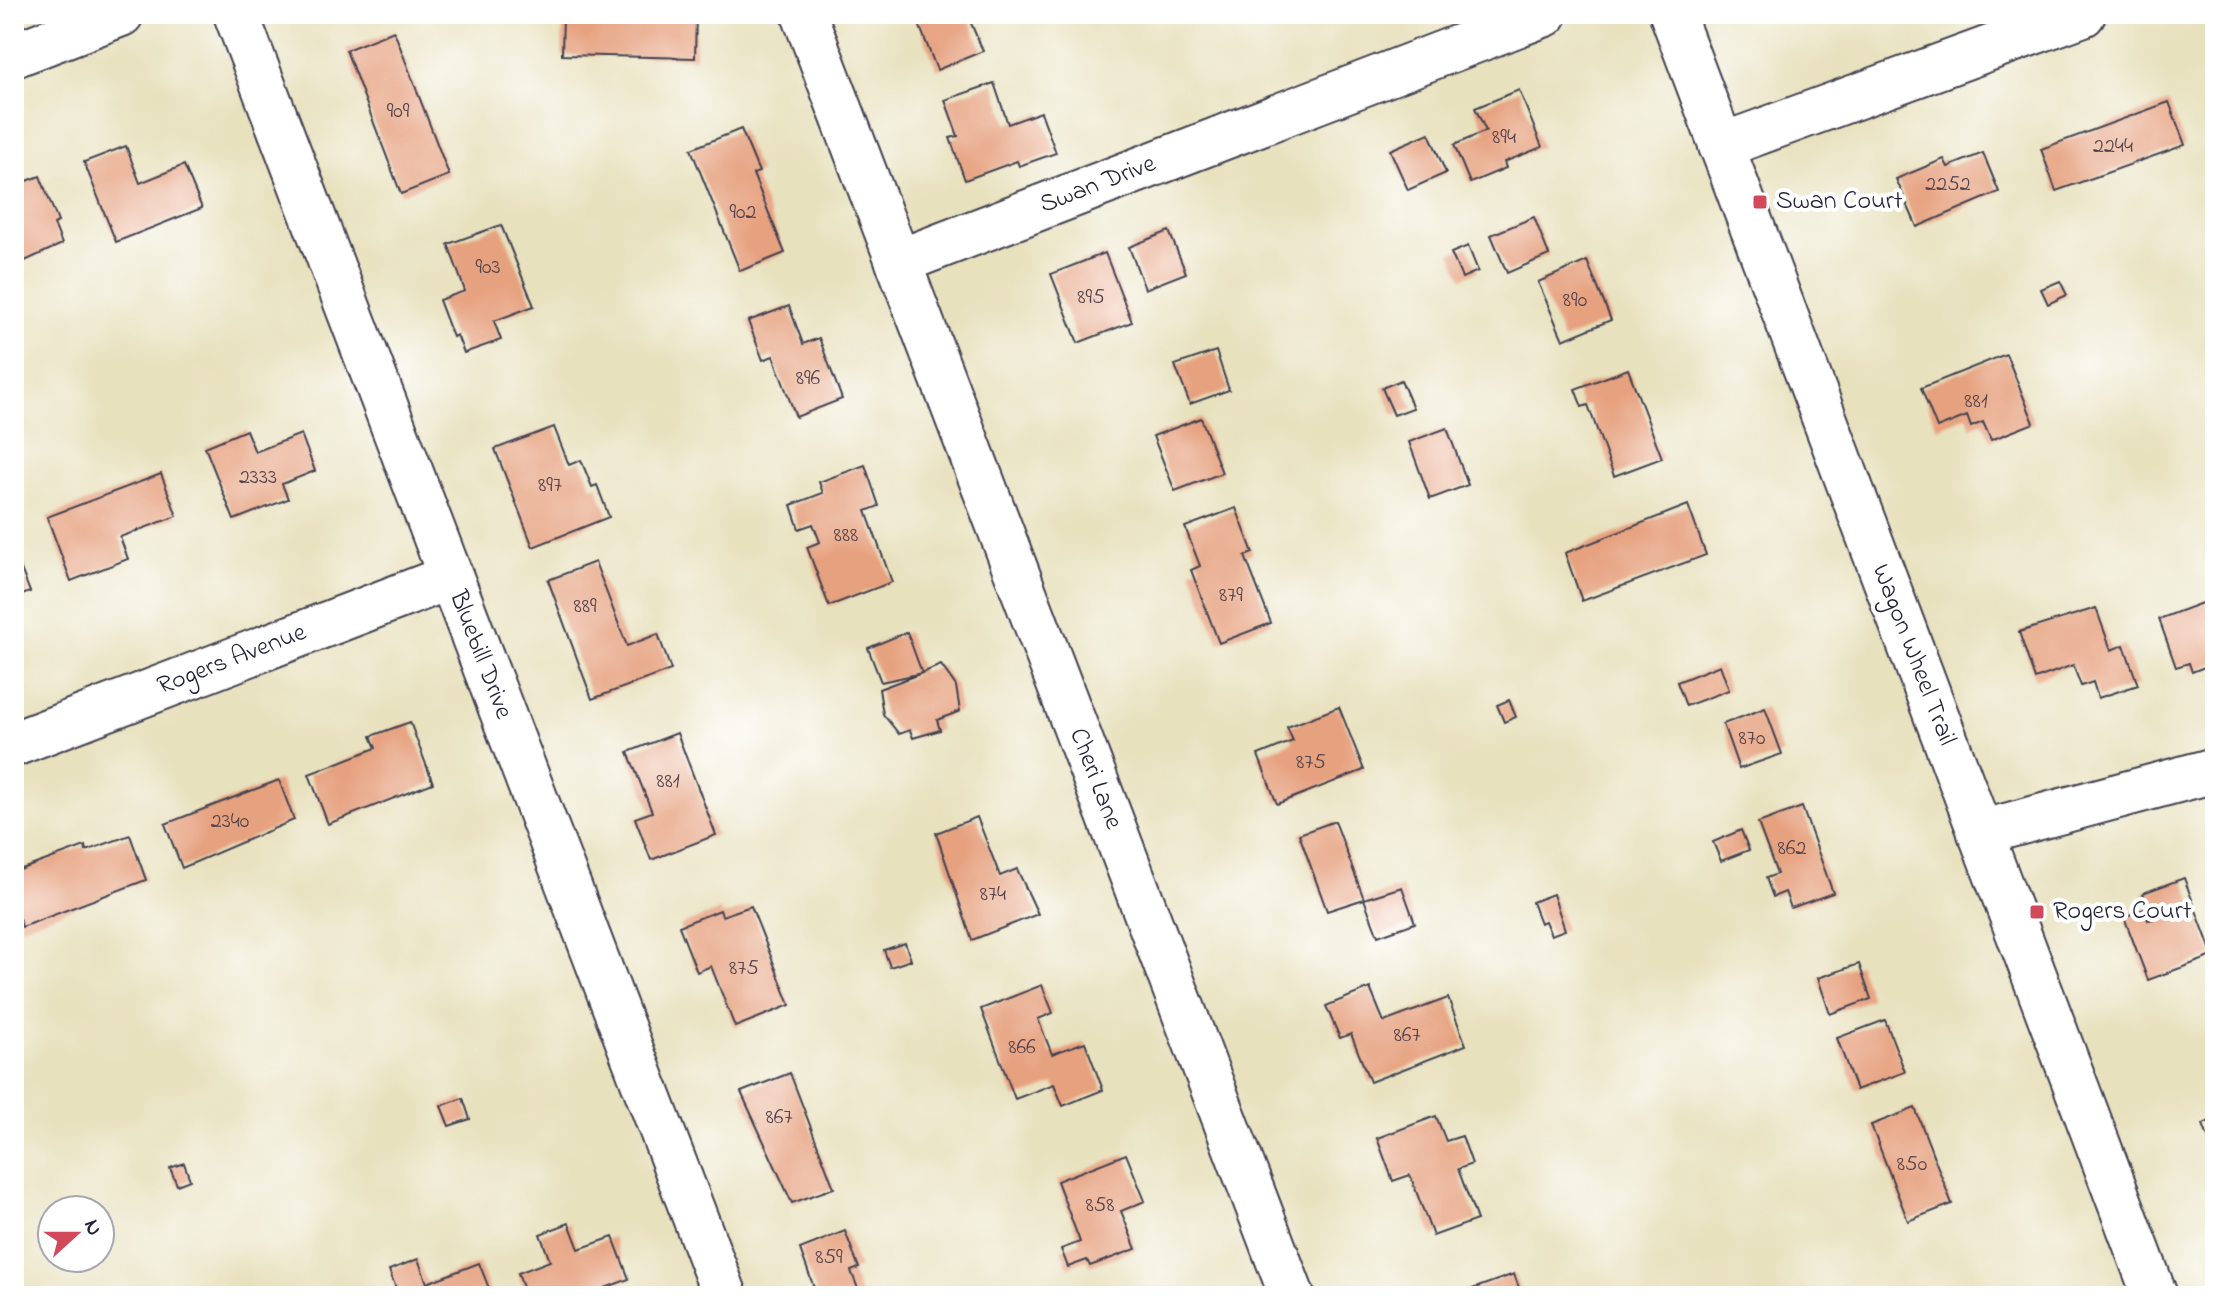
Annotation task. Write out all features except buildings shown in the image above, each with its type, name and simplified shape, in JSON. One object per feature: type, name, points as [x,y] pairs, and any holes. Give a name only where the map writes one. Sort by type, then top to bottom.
[{"type":"street","points":[[14,55],[121,14]]},
{"type":"street","name":"Bluebill Drive","points":[[236,14],[725,1296]]},
{"type":"street","points":[[804,14],[898,262]]},
{"type":"street","name":"Swan Drive","points":[[898,262],[1545,14]]},
{"type":"street","name":"Wagon Wheel Trail","points":[[1672,14],[2155,1296]]},
{"type":"street","points":[[1721,146],[2083,14]]},
{"type":"street","name":"Cheri Lane","points":[[898,262],[1292,1296]]},
{"type":"street","name":"Rogers Avenue","points":[[14,744],[450,577]]},
{"type":"street","points":[[1980,833],[2215,770]]},
{"type":"place","name":"Swan Court","points":[[1760,202]]},
{"type":"place","name":"Rogers Court","points":[[2037,912]]}]
